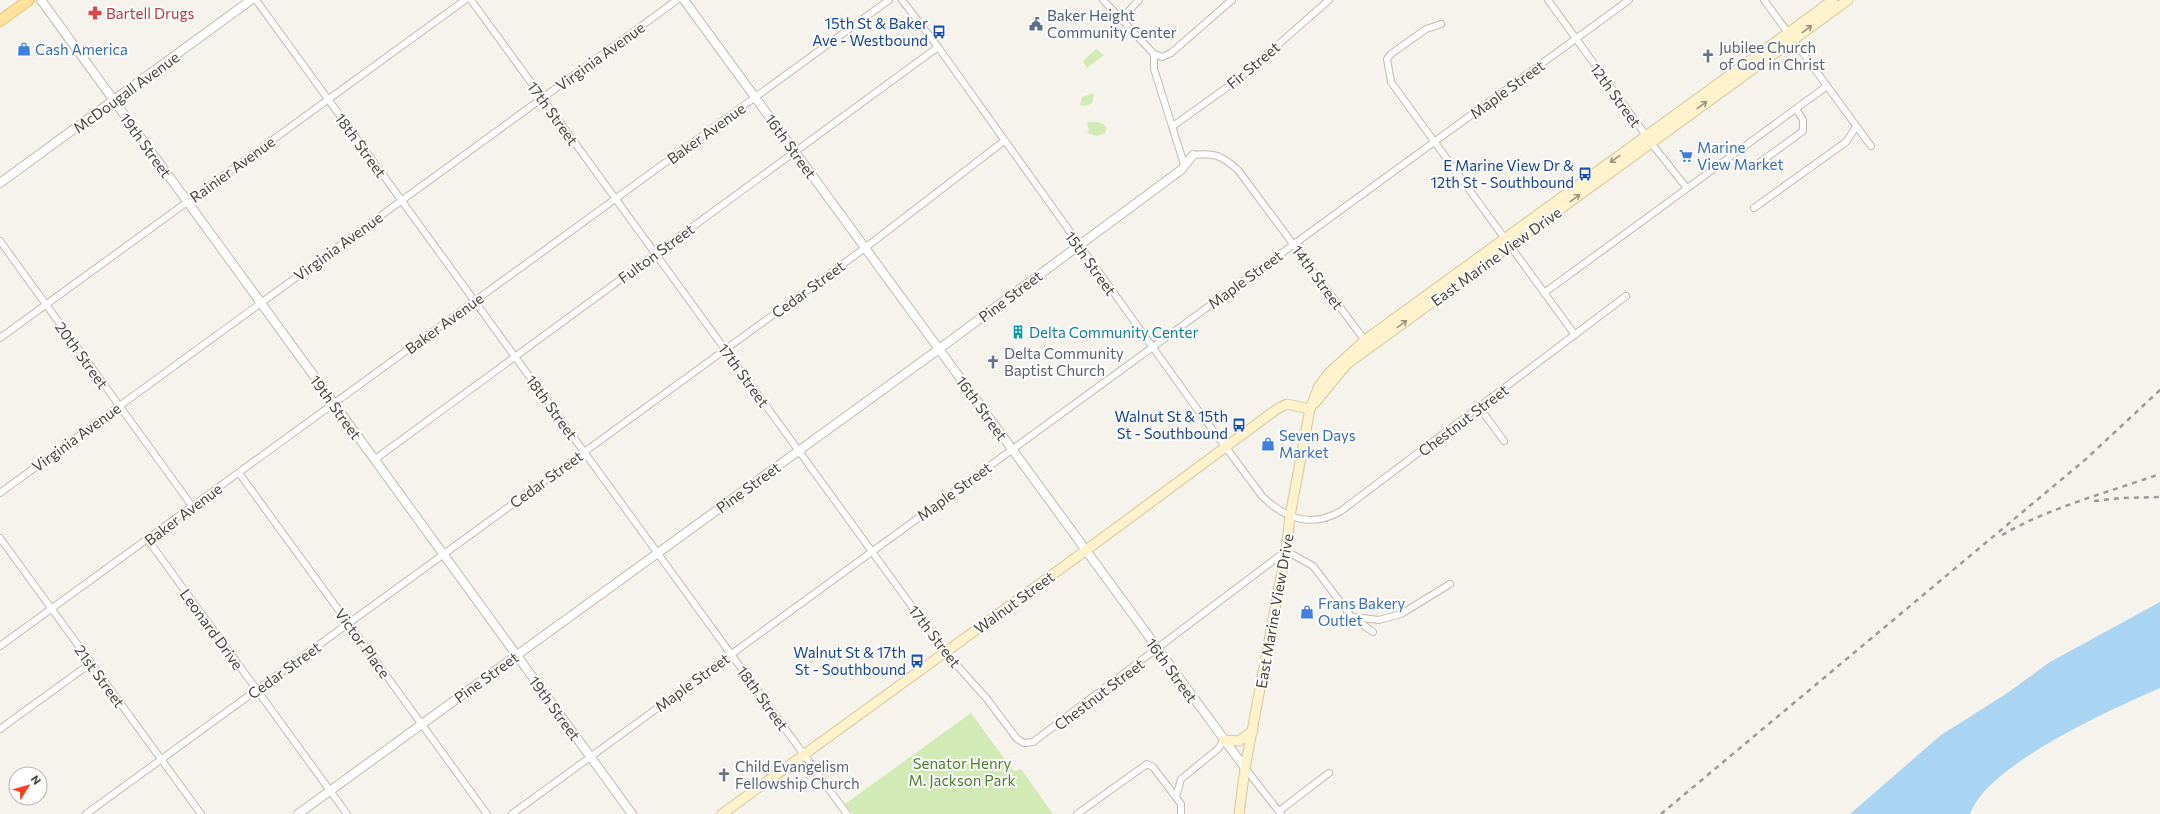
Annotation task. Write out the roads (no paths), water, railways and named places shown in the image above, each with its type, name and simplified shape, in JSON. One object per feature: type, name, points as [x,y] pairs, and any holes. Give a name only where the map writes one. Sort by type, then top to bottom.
[{"type":"main road","points":[[0,21],[29,0]]},
{"type":"main road","name":"East Marine View Drive","points":[[1791,36],[1833,0]]},
{"type":"main road","name":"East Marine View Drive","points":[[1239,814],[1245,768],[1286,551],[1290,516],[1310,409],[1319,386],[1329,373],[1367,343],[1791,36],[1848,0]]},
{"type":"main road","name":"Walnut Street","points":[[722,814],[1086,550],[1277,409],[1287,404],[1310,409]]},
{"type":"main road","points":[[1224,740],[1239,741],[1253,731]]},
{"type":"street","name":"19th Street","points":[[40,0],[632,814]]},
{"type":"street","name":"McDougall Avenue","points":[[0,183],[251,0]]},
{"type":"street","name":"18th Street","points":[[256,0],[847,814]]},
{"type":"street","name":"Rainier Avenue","points":[[0,338],[465,0]]},
{"type":"street","name":"17th Street","points":[[472,0],[945,652],[987,699],[1018,739],[1024,743]]},
{"type":"street","name":"Virginia Avenue","points":[[0,493],[677,0]]},
{"type":"street","name":"16th Street","points":[[684,0],[1157,649],[1245,768],[1280,812]]},
{"type":"street","name":"Baker Avenue","points":[[0,646],[148,540],[192,506],[889,0]]},
{"type":"street","name":"15th Street","points":[[902,0],[938,47],[1152,347],[1262,496],[1274,508],[1290,516]]},
{"type":"street","points":[[1104,0],[1154,54],[1162,57],[1171,53],[1232,0]]},
{"type":"street","points":[[1122,19],[1139,0]]},
{"type":"street","name":"Fir Street","points":[[1173,126],[1240,78],[1330,0]]},
{"type":"street","name":"12th Street","points":[[1548,0],[1686,188]]},
{"type":"street","name":"Maple Street","points":[[512,814],[1629,0]]},
{"type":"street","points":[[1764,0],[1871,146]]},
{"type":"street","points":[[1441,24],[1426,29],[1387,58],[1391,82],[1575,335]]},
{"type":"street","name":"Fulton Street","points":[[374,460],[938,47]]},
{"type":"street","points":[[1154,54],[1154,69],[1184,164]]},
{"type":"street","points":[[1544,293],[1827,86]]},
{"type":"street","points":[[1759,163],[1802,132],[1803,120],[1796,109]]},
{"type":"street","points":[[1754,208],[1846,142],[1856,127]]},
{"type":"street","name":"Cedar Street","points":[[86,814],[865,248],[1004,141]]},
{"type":"street","name":"14th Street","points":[[1193,155],[1212,153],[1225,159],[1238,170],[1367,343]]},
{"type":"street","name":"Pine Street","points":[[298,814],[939,349],[1181,170],[1184,164],[1193,155]]},
{"type":"street","name":"20th Street","points":[[0,242],[192,506]]},
{"type":"street","name":"Chestnut Street","points":[[1290,516],[1321,520],[1333,516],[1626,296]]},
{"type":"street","points":[[1479,407],[1504,441]]},
{"type":"street","name":"Victor Place","points":[[239,473],[487,814]]},
{"type":"street","name":"21st Street","points":[[0,538],[201,814]]},
{"type":"street","name":"Leonard Drive","points":[[148,540],[347,814]]},
{"type":"street","points":[[1286,551],[1313,566],[1351,616],[1373,632]]},
{"type":"street","name":"Chestnut Street","points":[[1024,743],[1033,742],[1286,551]]},
{"type":"street","points":[[1351,616],[1379,620],[1401,614],[1450,584]]},
{"type":"street","points":[[0,729],[91,663]]},
{"type":"street","points":[[1176,797],[1181,779],[1218,749],[1224,740]]},
{"type":"street","points":[[1077,814],[1147,764],[1153,767],[1181,804],[1181,814]]},
{"type":"street","points":[[1280,812],[1329,773]]},
{"type":"water","points":[[2160,602],[2160,688],[2084,724],[2025,758],[2001,776],[1981,795],[1970,814],[1850,814],[1941,735],[2006,694],[2050,662]]},
{"type":"railway","points":[[1661,814],[2086,459],[2160,390]]},
{"type":"railway","points":[[2002,535],[2020,525],[2079,501],[2160,474]]},
{"type":"railway","points":[[2094,501],[2120,498],[2160,497]]},
{"type":"place","name":"Bartell Drugs","points":[[95,13]]},
{"type":"place","name":"Baker Height Community Center","points":[[1036,24]]},
{"type":"place","name":"15th St & Baker Ave - Westbound","points":[[939,32]]},
{"type":"place","name":"Cash America","points":[[24,49]]},
{"type":"place","name":"Jubilee Church of God in Christ","points":[[1708,56]]},
{"type":"place","name":"Marine View Market","points":[[1686,156]]},
{"type":"place","name":"E Marine View Dr & 12th St - Southbound","points":[[1585,174]]},
{"type":"place","name":"Delta Community Center","points":[[1018,332]]},
{"type":"place","name":"Delta Community Baptist Church","points":[[993,362]]},
{"type":"place","name":"Walnut St & 15th St - Southbound","points":[[1239,425]]},
{"type":"place","name":"Seven Days Market","points":[[1268,444]]},
{"type":"place","name":"Frans Bakery Outlet","points":[[1307,612]]},
{"type":"place","name":"Walnut St & 17th St - Southbound","points":[[917,661]]},
{"type":"place","name":"Child Evangelism Fellowship Church","points":[[724,775]]},
{"type":"park label","name":"Senator Henry M. Jackson Park","points":[[962,772]]}]
